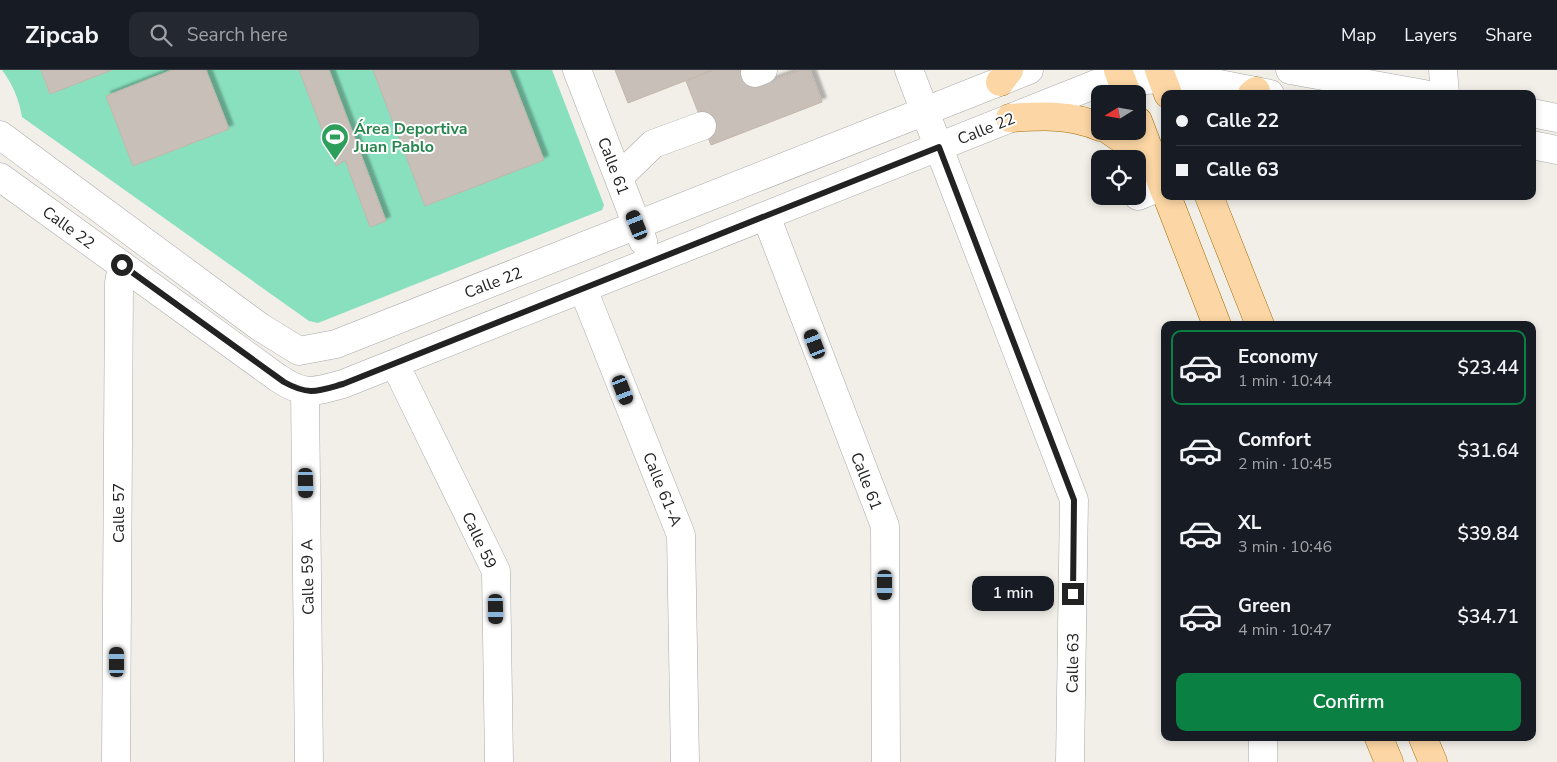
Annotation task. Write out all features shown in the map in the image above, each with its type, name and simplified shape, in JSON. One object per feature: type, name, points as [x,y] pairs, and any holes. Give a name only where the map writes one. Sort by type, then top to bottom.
[{"type":"main road","points":[[1010,118],[1068,117],[1091,123]]},
{"type":"main road","points":[[1124,140],[1152,159]]},
{"type":"main road","points":[[1145,140],[1161,181]]},
{"type":"main road","points":[[1168,200],[1215,321]]},
{"type":"main road","points":[[1211,200],[1258,321]]},
{"type":"main road","points":[[1380,741],[1389,762]]},
{"type":"main road","points":[[1424,741],[1433,762]]},
{"type":"street","name":"Calle 61","points":[[577,70],[651,261]]},
{"type":"street","name":"Calle 63","points":[[909,70],[1074,500],[1070,762]]},
{"type":"street","name":"Calle 22","points":[[0,135],[260,327],[299,351],[336,344],[925,111],[1004,76],[1029,70]]},
{"type":"street","points":[[1290,70],[1402,90]]},
{"type":"street","points":[[1443,70],[1445,90]]},
{"type":"street","name":"Calle 22","points":[[0,177],[278,378],[305,392],[314,392],[343,384],[395,364],[1096,84],[1163,81],[1184,77],[1246,90]]},
{"type":"street","points":[[1536,114],[1557,118]]},
{"type":"street","points":[[619,177],[653,144],[702,126]]},
{"type":"street","points":[[1536,147],[1557,150]]},
{"type":"street","points":[[1146,195],[1161,192]]},
{"type":"street","name":"Calle 61","points":[[766,216],[885,526],[886,762]]},
{"type":"street","name":"Calle 57","points":[[116,762],[119,293],[122,265]]},
{"type":"street","name":"Calle 61-A","points":[[583,289],[680,535],[685,762]]},
{"type":"street","name":"Calle 59","points":[[395,364],[496,571],[499,762]]},
{"type":"street","name":"Calle 59 A","points":[[305,392],[308,762]]},
{"type":"street","points":[[1263,741],[1263,762]]},
{"type":"green space","name":"Área Deportiva Juan Pablo","points":[[2,70],[552,70],[604,205],[602,210],[318,323],[309,321],[22,117],[15,92]]},
{"type":"building","points":[[41,70],[112,70],[50,94]]},
{"type":"building","points":[[172,70],[206,70],[229,129],[133,166],[106,96]]},
{"type":"building","points":[[299,70],[329,70],[386,221],[370,227],[345,160],[336,166]]},
{"type":"building","points":[[373,70],[509,70],[544,160],[425,206]]},
{"type":"building","points":[[615,70],[713,70],[628,103]]},
{"type":"building","points":[[713,70],[751,70],[757,86],[800,70],[810,70],[822,102],[711,145],[686,81]]},
{"type":"place","name":"Área Deportiva Juan Pablo","points":[[335,161]]},
{"type":"route","points":[[122,265],[284,382],[305,392],[314,392],[343,384],[939,147],[1074,500],[1073,594]]}]
